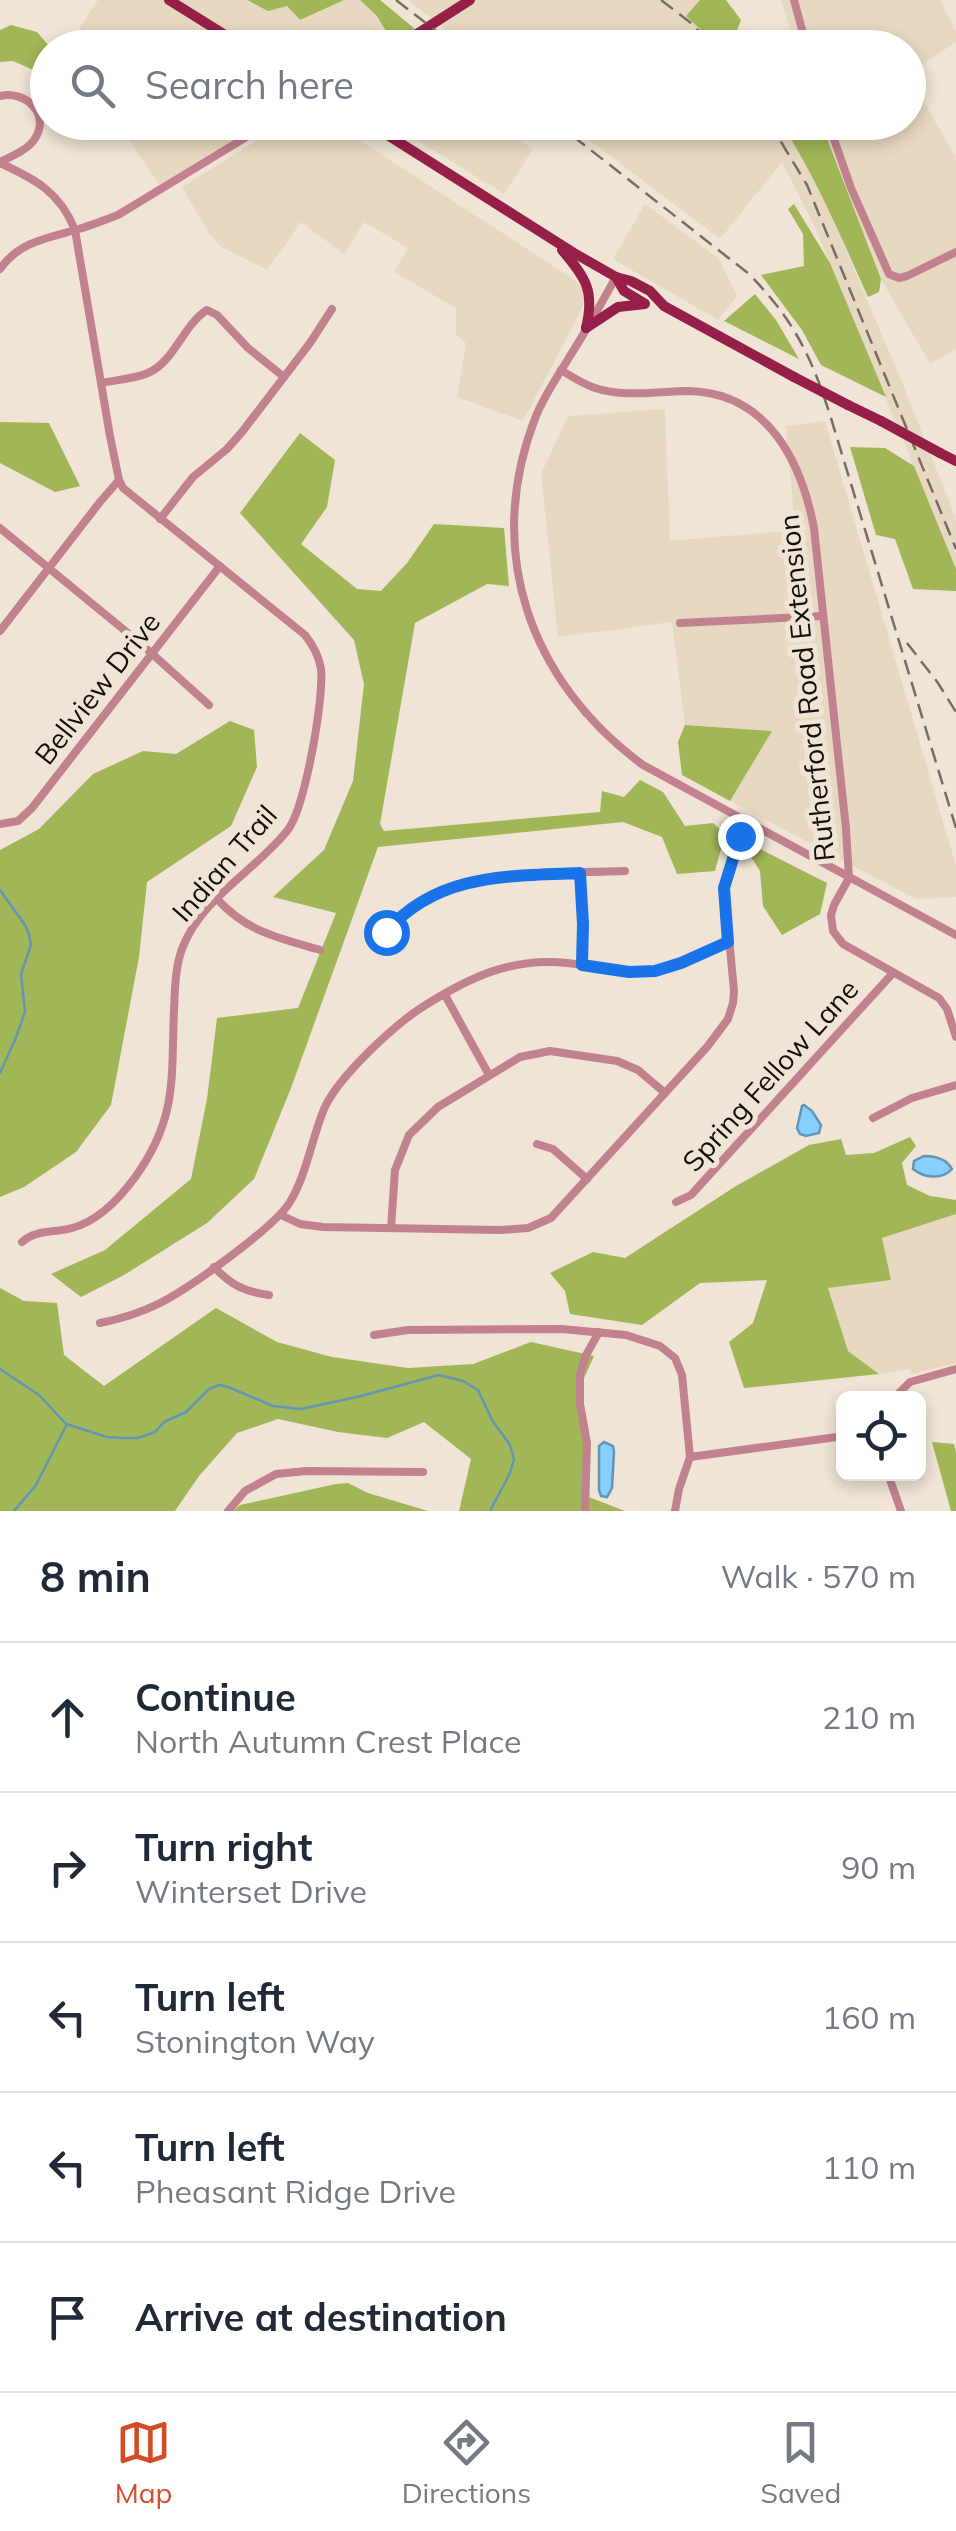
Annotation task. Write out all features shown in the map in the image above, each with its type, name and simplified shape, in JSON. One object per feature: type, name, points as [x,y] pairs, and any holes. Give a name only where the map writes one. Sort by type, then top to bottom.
[{"type":"main road","points":[[169,0],[217,30]]},
{"type":"main road","points":[[423,30],[470,0]]},
{"type":"main road","points":[[395,140],[616,278],[631,280],[650,291],[664,306],[956,461]]},
{"type":"main road","points":[[555,241],[588,287],[590,310],[586,328]]},
{"type":"main road","points":[[616,278],[624,291],[645,304]]},
{"type":"main road","points":[[586,328],[618,307],[664,306]]},
{"type":"street","points":[[794,0],[802,30]]},
{"type":"street","points":[[0,96],[16,94],[30,102]]},
{"type":"street","points":[[0,162],[34,140]]},
{"type":"street","points":[[0,269],[12,254],[29,243],[96,224],[134,206],[242,140]]},
{"type":"street","points":[[834,140],[850,188],[889,274],[907,276],[956,252]]},
{"type":"street","points":[[0,162],[46,188],[75,230],[119,480],[0,631]]},
{"type":"street","points":[[616,278],[536,416],[516,490],[517,564],[526,607],[538,638],[582,711],[643,765],[956,936]]},
{"type":"street","points":[[160,519],[193,477],[242,432],[332,308]]},
{"type":"street","points":[[101,383],[140,376],[155,369],[208,310],[284,377]]},
{"type":"street","name":"Rutherford Road Extension","points":[[561,370],[588,386],[608,392],[714,394],[740,404],[764,421],[789,452],[806,490],[814,528],[849,878]]},
{"type":"street","name":"Indian Trail","points":[[22,1242],[37,1233],[70,1229],[94,1219],[123,1193],[148,1156],[164,1124],[172,1091],[174,1000],[180,956],[193,928],[217,899],[295,820],[317,718],[319,660],[305,635],[126,492],[119,480]]},
{"type":"street","points":[[0,528],[208,705]]},
{"type":"street","name":"Bellview Drive","points":[[0,824],[18,821],[32,808],[220,566]]},
{"type":"street","points":[[680,623],[824,616]]},
{"type":"street","points":[[281,1215],[311,1226],[391,1228],[528,1228],[551,1218],[728,1019],[734,990],[724,884],[746,822]]},
{"type":"street","points":[[386,932],[406,912],[467,882],[519,875],[625,870]]},
{"type":"street","points":[[580,873],[582,965]]},
{"type":"street","points":[[849,878],[830,915],[833,931],[843,944],[938,998],[947,1009],[956,1036]]},
{"type":"street","points":[[217,899],[252,928],[320,950]]},
{"type":"street","points":[[100,1323],[128,1316],[177,1294],[281,1215],[292,1200],[324,1110],[338,1085],[423,1007],[513,964],[553,962],[629,972],[655,971],[728,942]]},
{"type":"street","name":"Spring Fellow Lane","points":[[676,1202],[691,1195],[893,974]]},
{"type":"street","points":[[445,995],[489,1075]]},
{"type":"street","points":[[391,1228],[393,1179],[410,1135],[438,1107],[530,1053],[561,1052],[628,1064],[664,1093]]},
{"type":"street","points":[[872,1118],[912,1098],[956,1084]]},
{"type":"street","points":[[537,1144],[553,1149],[587,1180]]},
{"type":"street","points":[[214,1267],[242,1290],[269,1295]]},
{"type":"street","points":[[374,1335],[408,1330],[562,1329],[626,1335],[666,1350],[676,1358],[682,1375],[690,1457],[676,1511]]},
{"type":"street","points":[[584,1511],[587,1443],[580,1404],[580,1374],[584,1357],[599,1332]]},
{"type":"street","points":[[901,1391],[910,1382],[956,1369]]},
{"type":"street","points":[[690,1457],[836,1437]]},
{"type":"street","points":[[228,1511],[245,1491],[276,1474],[422,1472]]},
{"type":"street","points":[[890,1481],[901,1511]]},
{"type":"shaded area","points":[[98,0],[247,0],[287,6],[300,20],[344,0],[360,0],[385,30],[81,30]]},
{"type":"shaded area","points":[[408,0],[700,0],[686,17],[700,30],[446,30]]},
{"type":"shaded area","points":[[781,0],[940,0],[956,31],[956,42],[926,62],[926,30],[791,30]]},
{"type":"shaded area","points":[[926,105],[956,158],[956,349],[930,364],[881,279],[828,140],[926,140]]},
{"type":"shaded area","points":[[130,140],[233,140],[159,185]]},
{"type":"shaded area","points":[[258,140],[359,140],[573,279],[583,288],[584,303],[523,421],[457,397],[466,343],[456,335],[456,308],[394,272],[408,248],[364,222],[344,254],[301,222],[267,270],[221,247],[182,187]]},
{"type":"shaded area","points":[[417,140],[519,140],[533,149],[504,194]]},
{"type":"shaded area","points":[[589,140],[792,140],[832,217],[956,519],[956,569],[815,227],[782,162],[720,239]]},
{"type":"shaded area","points":[[645,204],[719,259],[737,296],[718,320],[613,259]]},
{"type":"shaded area","points":[[665,409],[670,541],[795,530],[786,426],[825,421],[956,866],[956,897],[916,899],[730,801],[772,731],[685,725],[672,622],[558,637],[541,474],[568,416]]},
{"type":"shaded area","points":[[956,1214],[956,1363],[911,1374],[910,1369],[879,1374],[848,1351],[828,1288],[891,1280],[882,1238]]},
{"type":"green space","points":[[247,0],[344,0],[300,20],[287,6],[268,11]]},
{"type":"green space","points":[[360,0],[380,0],[415,29],[385,30]]},
{"type":"green space","points":[[700,0],[726,0],[741,20],[737,30],[701,30],[686,16]]},
{"type":"green space","points":[[11,25],[30,30],[30,68],[13,61],[0,62],[0,30]]},
{"type":"green space","points":[[792,140],[828,140],[881,279],[879,292],[868,297]]},
{"type":"green space","points":[[794,204],[830,263],[886,397],[821,365],[802,330],[761,275],[804,266],[803,234],[788,209]]},
{"type":"green space","points":[[755,294],[776,320],[799,359],[724,321]]},
{"type":"green space","points":[[0,422],[49,423],[80,486],[55,492],[0,463]]},
{"type":"green space","points":[[300,433],[335,460],[327,507],[301,544],[357,589],[381,591],[407,563],[434,524],[504,528],[509,586],[487,584],[415,623],[380,824],[384,831],[600,812],[602,791],[624,797],[640,780],[663,792],[685,826],[713,823],[725,834],[715,871],[677,874],[662,837],[623,822],[378,847],[254,1179],[207,1223],[81,1297],[51,1274],[105,1250],[191,1179],[207,1099],[217,1018],[298,1008],[336,913],[273,897],[324,850],[353,781],[364,684],[354,640],[240,513]]},
{"type":"green space","points":[[850,447],[885,448],[914,466],[956,569],[956,591],[913,589],[895,539],[876,535]]},
{"type":"green space","points":[[230,721],[254,730],[257,767],[231,826],[147,882],[139,957],[111,1105],[76,1152],[24,1187],[0,1197],[0,850],[39,829],[93,774],[143,751],[176,754]]},
{"type":"green space","points":[[685,725],[772,731],[730,801],[682,775],[678,742]]},
{"type":"green space","points":[[760,849],[827,883],[820,914],[782,935],[763,906],[760,871],[751,857]]},
{"type":"green space","points":[[910,1137],[916,1146],[902,1163],[907,1185],[930,1196],[956,1200],[956,1214],[882,1238],[891,1280],[828,1288],[848,1351],[879,1374],[744,1388],[729,1342],[753,1323],[767,1280],[700,1283],[642,1325],[570,1314],[565,1291],[550,1273],[593,1252],[625,1258],[736,1186],[809,1145],[841,1139],[846,1155],[874,1153]]},
{"type":"green space","points":[[0,1288],[24,1301],[57,1303],[64,1355],[104,1386],[216,1308],[277,1342],[332,1357],[408,1368],[473,1364],[531,1342],[594,1356],[580,1387],[586,1496],[625,1511],[459,1511],[471,1459],[424,1422],[387,1438],[278,1419],[237,1433],[175,1511],[0,1511]]},
{"type":"green space","points":[[932,1442],[954,1444],[956,1511],[951,1511]]},
{"type":"green space","points":[[348,1483],[428,1511],[233,1511],[240,1505]]},
{"type":"water","points":[[804,1105],[821,1125],[819,1133],[800,1134],[797,1128]]},
{"type":"water","points":[[924,1156],[940,1158],[952,1169],[938,1176],[922,1174],[913,1169],[914,1161]]},
{"type":"water","points":[[604,1442],[613,1446],[614,1452],[612,1488],[607,1497],[601,1496],[599,1490],[599,1446]]},
{"type":"waterway","points":[[0,890],[25,925],[31,945],[21,974],[25,1012],[0,1073]]},
{"type":"waterway","points":[[0,1369],[39,1395],[66,1424],[123,1438],[155,1432],[219,1385],[273,1406],[301,1409],[439,1375],[463,1381],[478,1390],[514,1459],[490,1511]]},
{"type":"waterway","points":[[14,1511],[36,1485],[66,1426]]},
{"type":"railway","points":[[396,0],[435,30]]},
{"type":"railway","points":[[661,0],[698,30]]},
{"type":"railway","points":[[578,140],[749,274],[799,339],[830,415],[956,828]]},
{"type":"railway","points":[[780,140],[807,185],[956,549]]},
{"type":"railway","points":[[907,643],[956,712]]},
{"type":"route","points":[[386,932],[406,912],[467,882],[580,873],[582,965],[629,972],[669,968],[728,942],[724,888],[740,836]]}]
